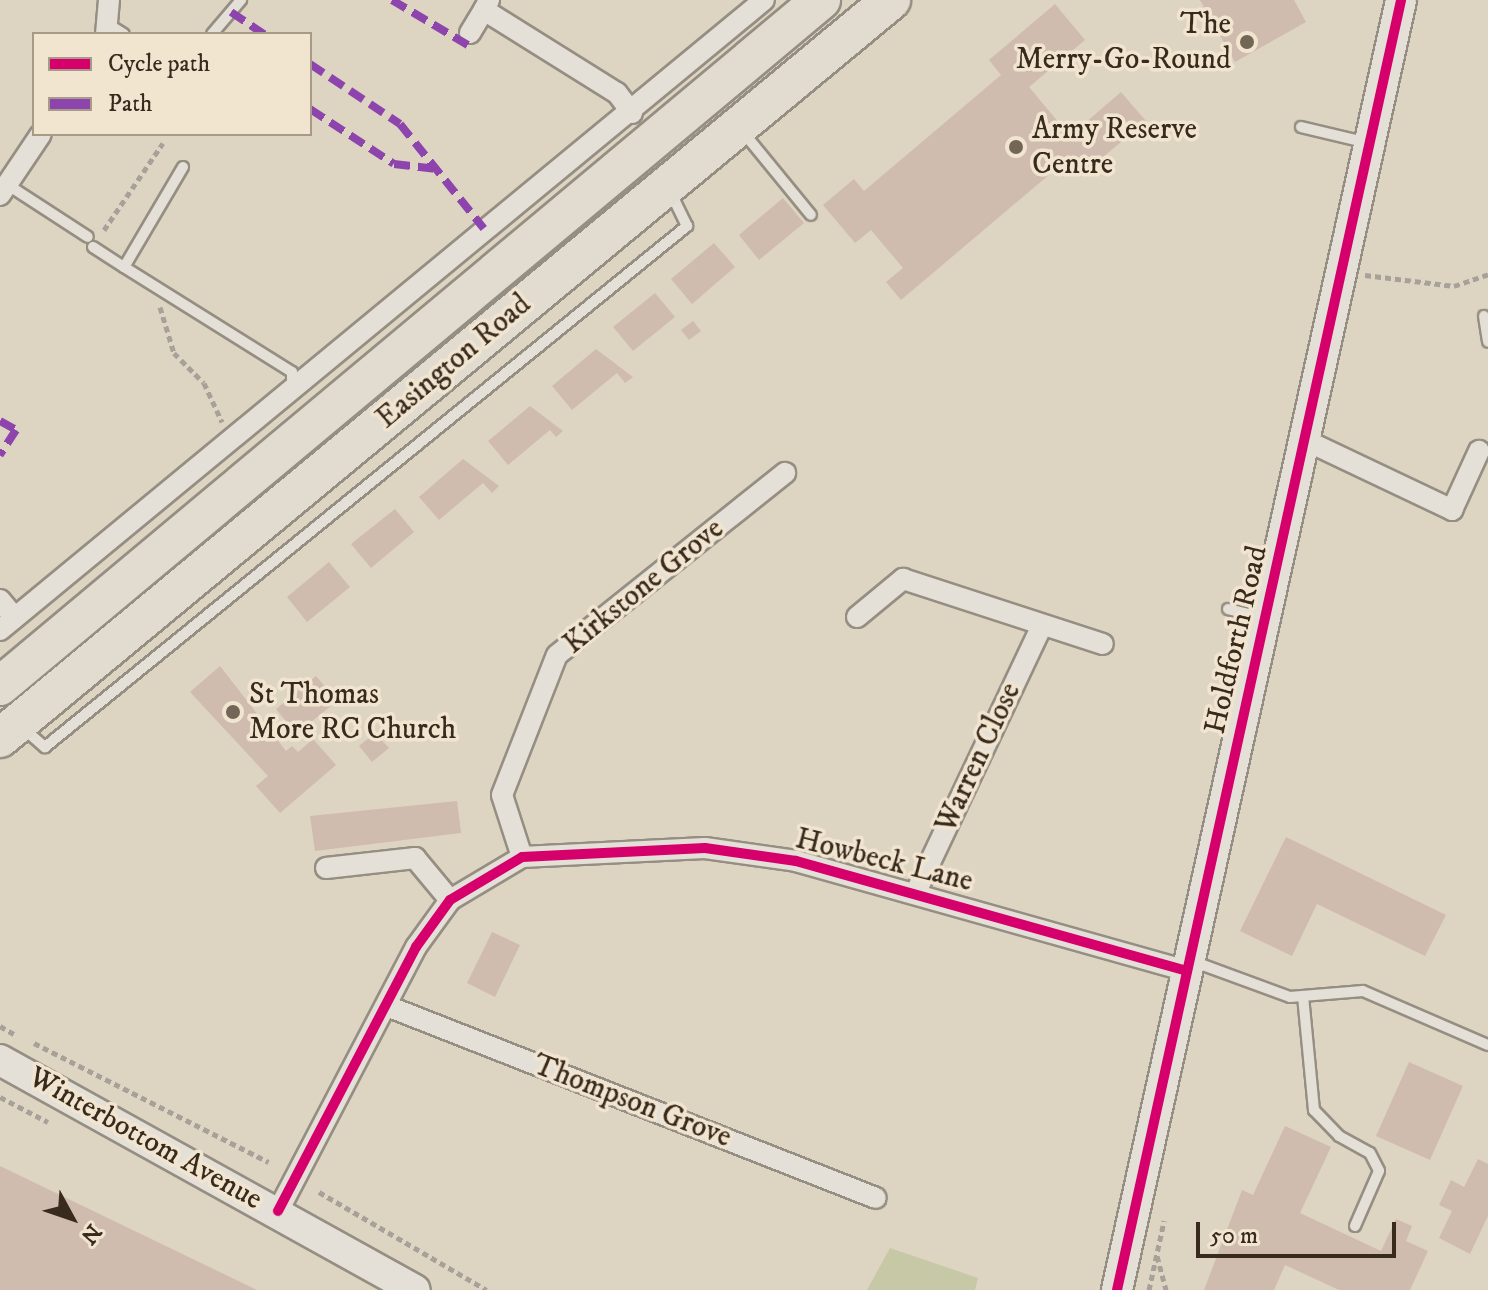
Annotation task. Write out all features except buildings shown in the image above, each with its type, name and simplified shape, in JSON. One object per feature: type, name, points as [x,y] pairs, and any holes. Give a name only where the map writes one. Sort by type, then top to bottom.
[{"type":"highway","name":"Easington Road","points":[[0,686],[821,0]]},
{"type":"highway","name":"Easington Road","points":[[6,721],[667,186],[891,0]]},
{"type":"highway","points":[[711,90],[739,127]]},
{"type":"street","points":[[109,0],[114,31]]},
{"type":"street","points":[[0,600],[7,624],[632,113],[764,0]]},
{"type":"street","name":"Holdforth Road","points":[[1117,1290],[1307,441],[1401,0]]},
{"type":"street","points":[[470,33],[487,5],[617,93],[632,113]]},
{"type":"street","points":[[4,190],[40,136]]},
{"type":"street","points":[[1307,441],[1452,510],[1479,451]]},
{"type":"street","name":"Kirkstone Grove","points":[[522,857],[502,795],[557,655],[785,473]]},
{"type":"street","points":[[857,617],[903,579],[1103,644]]},
{"type":"street","name":"Warren Close","points":[[916,892],[1042,625]]},
{"type":"street","name":"Howbeck Lane","points":[[278,1211],[387,1006],[450,900],[522,857],[705,848],[796,861],[1188,966]]},
{"type":"street","points":[[326,868],[415,858],[450,900]]},
{"type":"street","name":"Thompson Grove","points":[[387,1006],[876,1198]]},
{"type":"street","name":"Winterbottom Avenue","points":[[0,1060],[278,1211],[415,1290]]},
{"type":"lane","points":[[214,32],[239,3]]},
{"type":"lane","points":[[739,127],[811,215]]},
{"type":"lane","points":[[1301,127],[1370,143]]},
{"type":"lane","points":[[124,267],[183,167]]},
{"type":"lane","points":[[4,190],[90,242],[161,294],[292,372],[292,388]]},
{"type":"lane","points":[[1484,316],[1488,342]]},
{"type":"lane","points":[[1228,609],[1267,619]]},
{"type":"lane","points":[[1188,966],[1303,996],[1363,991],[1488,1045]]},
{"type":"lane","points":[[1303,996],[1314,1110],[1339,1136],[1370,1153],[1379,1171],[1355,1226]]},
{"type":"path","points":[[92,224],[105,231],[163,143]]},
{"type":"path","points":[[1341,271],[1454,286],[1488,274]]},
{"type":"path","points":[[161,294],[159,315],[174,353],[204,383],[224,427]]},
{"type":"path","points":[[0,1026],[269,1162]]},
{"type":"path","points":[[319,1192],[487,1290]]},
{"type":"path","points":[[1157,1255],[1166,1290]]},
{"type":"green space","points":[[890,1248],[978,1278],[975,1290],[867,1290]]},
{"type":"marked path","points":[[392,0],[473,48]]},
{"type":"marked path","points":[[231,12],[261,32]]},
{"type":"marked path","points":[[312,65],[400,124],[484,229]]},
{"type":"marked path","points":[[312,110],[394,164],[437,169]]},
{"type":"marked path","points":[[0,421],[16,430],[0,455]]},
{"type":"cycle path","points":[[1117,1290],[1401,0]]},
{"type":"cycle path","points":[[278,1211],[416,947],[450,900],[522,857],[705,848],[796,861],[1187,971]]},
{"type":"place","name":"The Merry-Go-Round","points":[[1247,42]]},
{"type":"place","name":"Army Reserve Centre","points":[[1016,147]]},
{"type":"place","name":"St Thomas More RC Church","points":[[233,712]]}]
